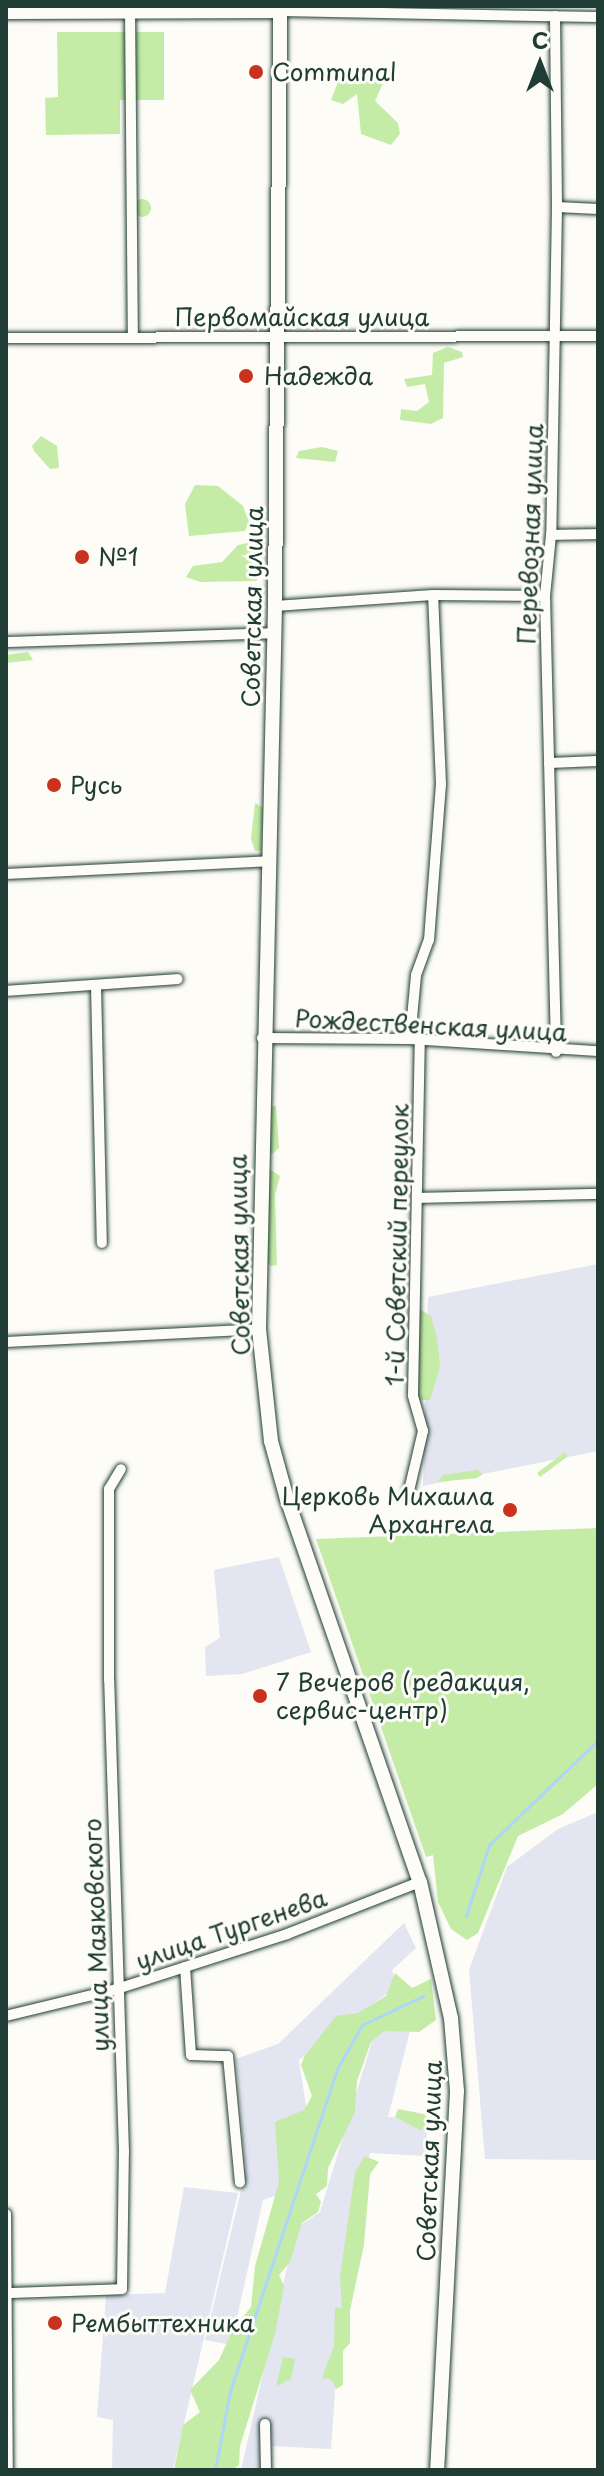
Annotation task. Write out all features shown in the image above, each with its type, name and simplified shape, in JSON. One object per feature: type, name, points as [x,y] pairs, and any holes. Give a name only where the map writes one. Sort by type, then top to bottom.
[{"type":"street","points":[[130,9],[133,337]]},
{"type":"street","points":[[6,12],[130,9],[598,17]]},
{"type":"street","name":"Советская улица","points":[[280,11],[275,606],[262,1038],[259,1329],[271,1441],[287,1499],[420,1882],[443,1975],[457,2078],[437,2470]]},
{"type":"street","name":"Перевозная улица","points":[[555,16],[557,207],[551,535],[545,596],[556,1052]]},
{"type":"street","points":[[557,207],[598,209]]},
{"type":"street","name":"Первомайская улица","points":[[6,338],[598,336]]},
{"type":"street","points":[[551,535],[598,534]]},
{"type":"street","points":[[275,606],[433,595],[545,596]]},
{"type":"street","name":"1-й Советский переулок","points":[[408,1495],[423,1431],[413,1395],[419,1198],[416,975],[429,940],[441,784],[433,595]]},
{"type":"street","points":[[6,642],[274,633]]},
{"type":"street","points":[[549,763],[598,761]]},
{"type":"street","points":[[6,874],[269,861]]},
{"type":"street","points":[[6,991],[178,979]]},
{"type":"street","points":[[96,986],[102,1243]]},
{"type":"street","name":"Рождественская улица","points":[[262,1038],[415,1040],[556,1052],[598,1051]]},
{"type":"street","points":[[419,1198],[598,1194]]},
{"type":"street","points":[[6,1342],[259,1329]]},
{"type":"street","name":"улица Маяковского","points":[[9,2293],[122,2289],[124,2152],[117,1989],[109,1489],[121,1469]]},
{"type":"street","name":"улица Тургенева","points":[[6,2016],[117,1989],[185,1967],[420,1882]]},
{"type":"street","points":[[185,1967],[191,2055],[228,2056],[240,2182]]},
{"type":"street","points":[[6,2214],[8,2470]]},
{"type":"street","points":[[265,2424],[266,2470]]},
{"type":"shaded area","points":[[598,1264],[598,1451],[423,1486],[428,1297]]},
{"type":"shaded area","points":[[279,1557],[311,1652],[242,1674],[206,1676],[205,1647],[220,1638],[214,1570]]},
{"type":"shaded area","points":[[598,1812],[598,2160],[485,2159],[469,1970],[507,1867],[558,1829]]},
{"type":"shaded area","points":[[404,1923],[416,1948],[392,1970],[397,1986],[299,2060],[307,2113],[284,2193],[263,2200],[231,2345],[205,2340],[246,2170],[236,2059],[278,2044]]},
{"type":"shaded area","points":[[376,2028],[410,2031],[388,2117],[428,2119],[425,2156],[370,2153],[336,2377],[331,2449],[271,2446],[270,2470],[241,2470],[296,2228],[320,2212]]},
{"type":"shaded area","points":[[184,2187],[238,2193],[173,2470],[112,2470],[113,2420],[97,2417],[106,2295],[165,2293]]},
{"type":"green space","points":[[57,32],[164,32],[164,100],[120,100],[120,134],[46,135],[45,98],[58,97]]},
{"type":"green space","points":[[367,65],[388,72],[375,101],[398,123],[400,134],[391,145],[361,134],[357,94],[343,104],[331,100],[340,77]]},
{"type":"green space","points":[[138,199],[146,199],[151,208],[149,215],[138,217],[133,212],[133,204]]},
{"type":"green space","points":[[448,347],[462,352],[463,357],[444,363],[443,418],[431,424],[400,420],[401,409],[417,411],[429,402],[425,384],[407,387],[404,379],[432,375],[433,353]]},
{"type":"green space","points":[[41,436],[57,446],[59,468],[50,469],[34,451],[32,446]]},
{"type":"green space","points":[[322,447],[338,451],[335,462],[296,458],[299,451]]},
{"type":"green space","points":[[195,485],[218,486],[243,506],[249,522],[245,531],[189,536],[185,504]]},
{"type":"green space","points":[[248,543],[256,557],[257,581],[200,582],[186,577],[193,566],[222,562],[238,545]]},
{"type":"green space","points":[[28,652],[33,660],[6,663],[6,655]]},
{"type":"green space","points":[[255,803],[263,808],[261,851],[255,851],[251,839]]},
{"type":"green space","points":[[276,1106],[279,1148],[272,1154],[267,1150],[269,1107]]},
{"type":"green space","points":[[268,1168],[280,1176],[275,1195],[277,1265],[271,1266],[267,1263]]},
{"type":"green space","points":[[417,1307],[431,1316],[437,1338],[440,1367],[430,1400],[420,1400],[417,1393]]},
{"type":"green space","points":[[565,1452],[568,1456],[540,1477],[537,1473]]},
{"type":"green space","points":[[477,1470],[483,1474],[477,1478],[438,1482],[443,1475]]},
{"type":"green space","points":[[598,1528],[598,1784],[563,1814],[518,1836],[478,1933],[467,1940],[451,1929],[438,1902],[433,1855],[426,1857],[316,1539]]},
{"type":"green space","points":[[395,1973],[412,1988],[431,1979],[436,2020],[419,2032],[384,2031],[371,2042],[357,2081],[355,2112],[328,2168],[327,2186],[316,2194],[321,2202],[318,2212],[302,2223],[290,2262],[279,2275],[284,2286],[275,2334],[240,2446],[239,2465],[232,2470],[174,2470],[183,2425],[200,2412],[190,2390],[219,2360],[233,2329],[251,2307],[255,2266],[279,2182],[275,2122],[304,2110],[312,2096],[301,2065],[336,2016],[358,2013],[386,1996]]},
{"type":"green space","points":[[435,2060],[444,2069],[435,2078],[426,2069]]},
{"type":"green space","points":[[398,2109],[424,2114],[433,2126],[420,2130],[395,2117]]},
{"type":"green space","points":[[365,2156],[379,2162],[370,2174],[364,2245],[350,2310],[350,2343],[343,2351],[343,2385],[336,2389],[331,2379],[322,2378],[334,2346],[335,2307],[342,2308],[340,2276],[355,2172]]},
{"type":"green space","points":[[283,2357],[295,2359],[291,2379],[276,2386]]},
{"type":"waterway","points":[[466,1916],[489,1845],[598,1740]]},
{"type":"waterway","points":[[215,2470],[230,2391],[337,2069],[362,2025],[423,1996]]},
{"type":"place","name":"Communal","points":[[256,72]]},
{"type":"place","name":"Надежда","points":[[246,376]]},
{"type":"place","name":"№1","points":[[82,557]]},
{"type":"place","name":"Русь","points":[[54,785]]},
{"type":"place","name":"Церковь Михаила Архангела","points":[[510,1510]]},
{"type":"place","name":"7 Вечеров (редакция, сервис-центр)","points":[[260,1696]]},
{"type":"place","name":"Рембыттехника","points":[[55,2323]]}]
